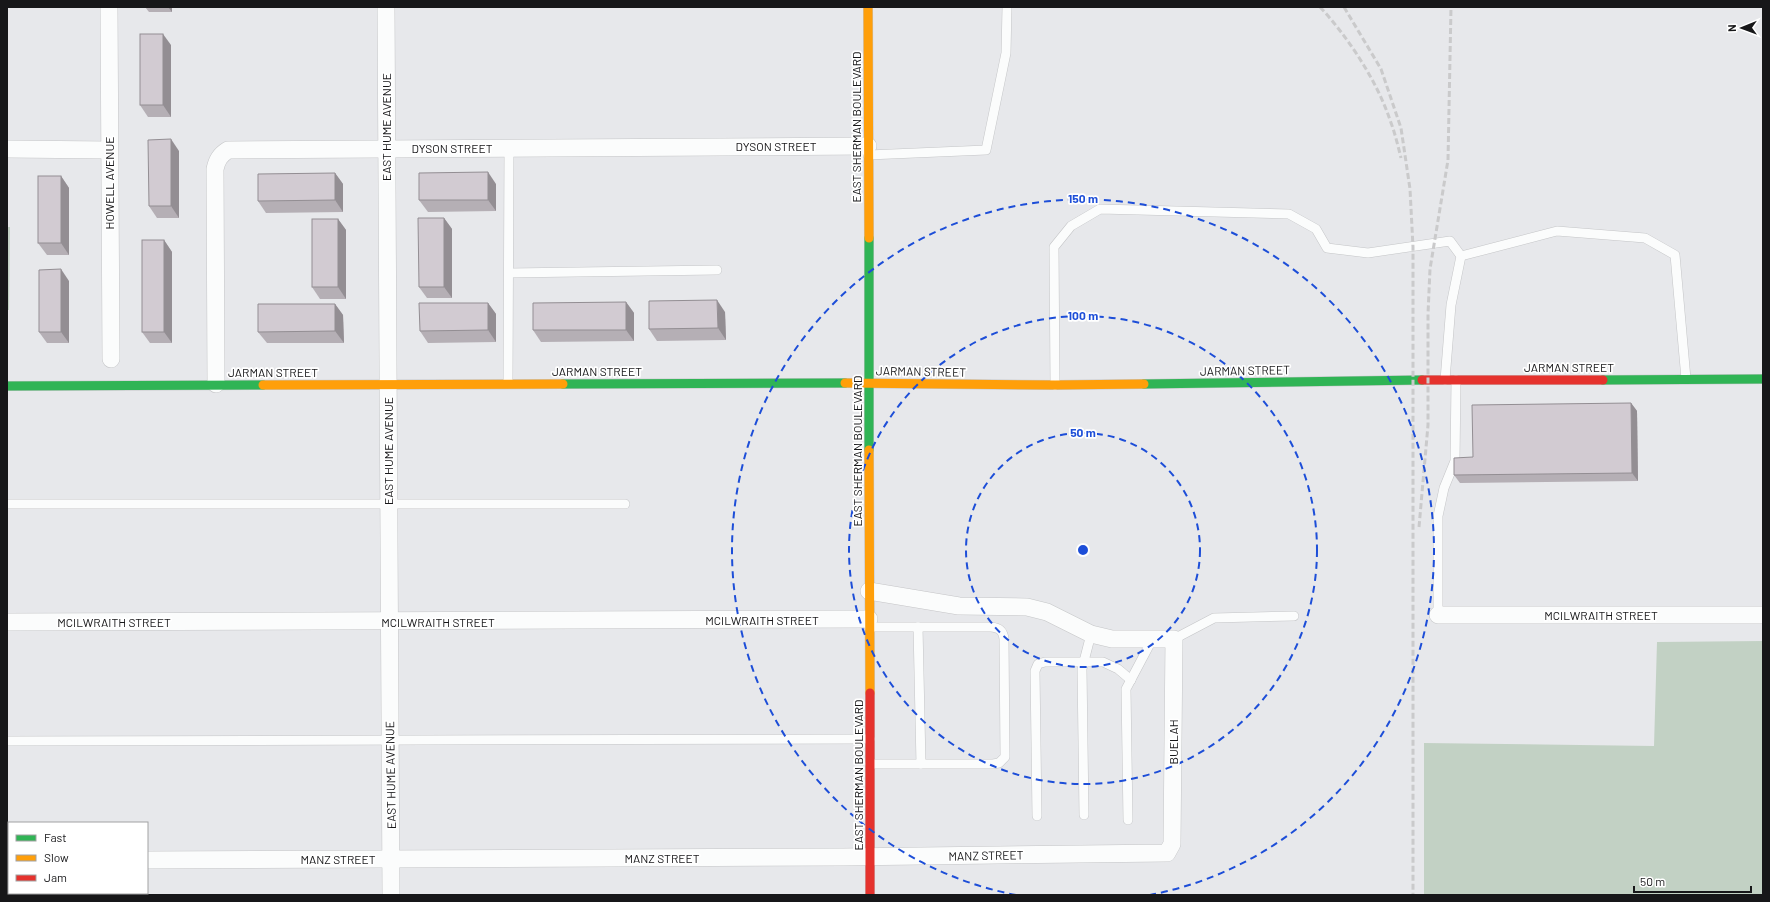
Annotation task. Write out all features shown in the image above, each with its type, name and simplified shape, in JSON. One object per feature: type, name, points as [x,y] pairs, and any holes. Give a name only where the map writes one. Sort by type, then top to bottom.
[{"type":"street","name":"HOWELL AVENUE","points":[[109,7],[110,359]]},
{"type":"street","name":"EAST HUME AVENUE","points":[[386,7],[388,622],[391,895]]},
{"type":"street","name":"EAST SHERMAN BOULEVARD","points":[[868,7],[870,895]]},
{"type":"street","name":"DYSON STREET","points":[[216,384],[215,169],[217,160],[222,153],[228,150],[509,148],[868,151]]},
{"type":"street","points":[[7,149],[109,150]]},
{"type":"street","name":"JARMAN STREET","points":[[7,386],[508,383],[868,383],[1055,385],[1445,380],[1763,379]]},
{"type":"street","points":[[869,591],[959,606],[1027,608],[1047,612],[1091,634],[1112,640],[1174,639]]},
{"type":"street","name":"MCILWRAITH STREET","points":[[1438,615],[1763,615]]},
{"type":"street","name":"MCILWRAITH STREET","points":[[7,622],[869,623]]},
{"type":"street","name":"BUELAH","points":[[1172,844],[1174,639]]},
{"type":"street","name":"MANZ STREET","points":[[148,860],[870,857],[1167,853],[1172,844]]},
{"type":"lane","points":[[868,151],[986,150],[1006,53],[1007,7]]},
{"type":"lane","points":[[508,383],[509,148]]},
{"type":"lane","points":[[1055,385],[1054,247],[1071,226],[1100,209],[1289,214],[1316,229],[1327,248],[1368,253],[1450,241],[1461,256],[1451,305],[1445,380]]},
{"type":"lane","points":[[1461,256],[1557,231],[1645,238],[1675,254],[1686,379]]},
{"type":"lane","points":[[509,273],[717,270]]},
{"type":"lane","points":[[1438,615],[1438,516],[1444,488],[1455,461],[1456,380]]},
{"type":"lane","points":[[7,504],[625,504]]},
{"type":"lane","points":[[1174,639],[1214,618],[1294,616]]},
{"type":"lane","points":[[869,623],[918,627],[999,628],[1004,633],[1005,757],[999,763],[870,764]]},
{"type":"lane","points":[[918,627],[921,764]]},
{"type":"lane","points":[[1084,815],[1082,669],[1091,634]]},
{"type":"lane","points":[[1128,820],[1126,688],[1152,640]]},
{"type":"lane","points":[[1037,816],[1035,671],[1038,664],[1046,662],[1104,662],[1118,669],[1131,680]]},
{"type":"lane","points":[[7,741],[870,739]]},
{"type":"green space","points":[[7,227],[10,227],[9,310],[7,310]]},
{"type":"green space","points":[[1763,641],[1763,895],[1424,895],[1424,743],[1654,746],[1657,642]]},
{"type":"building","points":[[140,34],[163,34],[163,105],[140,105]]},
{"type":"building","points":[[171,139],[171,206],[149,206],[148,140]]},
{"type":"building","points":[[488,172],[488,200],[419,200],[419,173]]},
{"type":"building","points":[[335,173],[335,200],[258,201],[258,174]]},
{"type":"building","points":[[38,176],[61,176],[61,243],[38,243]]},
{"type":"building","points":[[418,218],[444,218],[444,287],[419,287]]},
{"type":"building","points":[[312,219],[338,219],[338,287],[312,287]]},
{"type":"building","points":[[142,240],[164,240],[164,332],[142,332]]},
{"type":"building","points":[[61,269],[61,332],[39,332],[39,270]]},
{"type":"building","points":[[717,300],[718,328],[649,329],[649,301]]},
{"type":"building","points":[[626,302],[626,330],[533,330],[533,303]]},
{"type":"building","points":[[419,303],[488,303],[488,330],[420,331]]},
{"type":"building","points":[[258,304],[335,304],[335,331],[258,332]]},
{"type":"building","points":[[1631,403],[1632,473],[1454,475],[1454,458],[1473,457],[1472,405]]},
{"type":"railway","points":[[1320,7],[1341,32],[1370,75],[1384,105],[1401,158]]},
{"type":"railway","points":[[1344,7],[1381,69],[1401,128],[1410,189],[1413,247],[1413,895]]},
{"type":"railway","points":[[1419,527],[1428,425],[1428,314],[1430,269],[1448,160],[1451,7]]},
{"type":"traffic: fast","points":[[869,238],[869,450]]},
{"type":"traffic: fast","points":[[1603,380],[1763,379]]},
{"type":"traffic: fast","points":[[1144,384],[1422,380]]},
{"type":"traffic: fast","points":[[563,384],[845,383]]},
{"type":"traffic: fast","points":[[7,386],[263,385]]},
{"type":"traffic: slow","points":[[868,7],[869,238]]},
{"type":"traffic: slow","points":[[845,383],[1055,385],[1144,384]]},
{"type":"traffic: slow","points":[[263,385],[563,384]]},
{"type":"traffic: slow","points":[[869,450],[870,693]]},
{"type":"traffic: jam","points":[[1422,380],[1603,380]]},
{"type":"traffic: jam","points":[[870,693],[870,895]]}]
